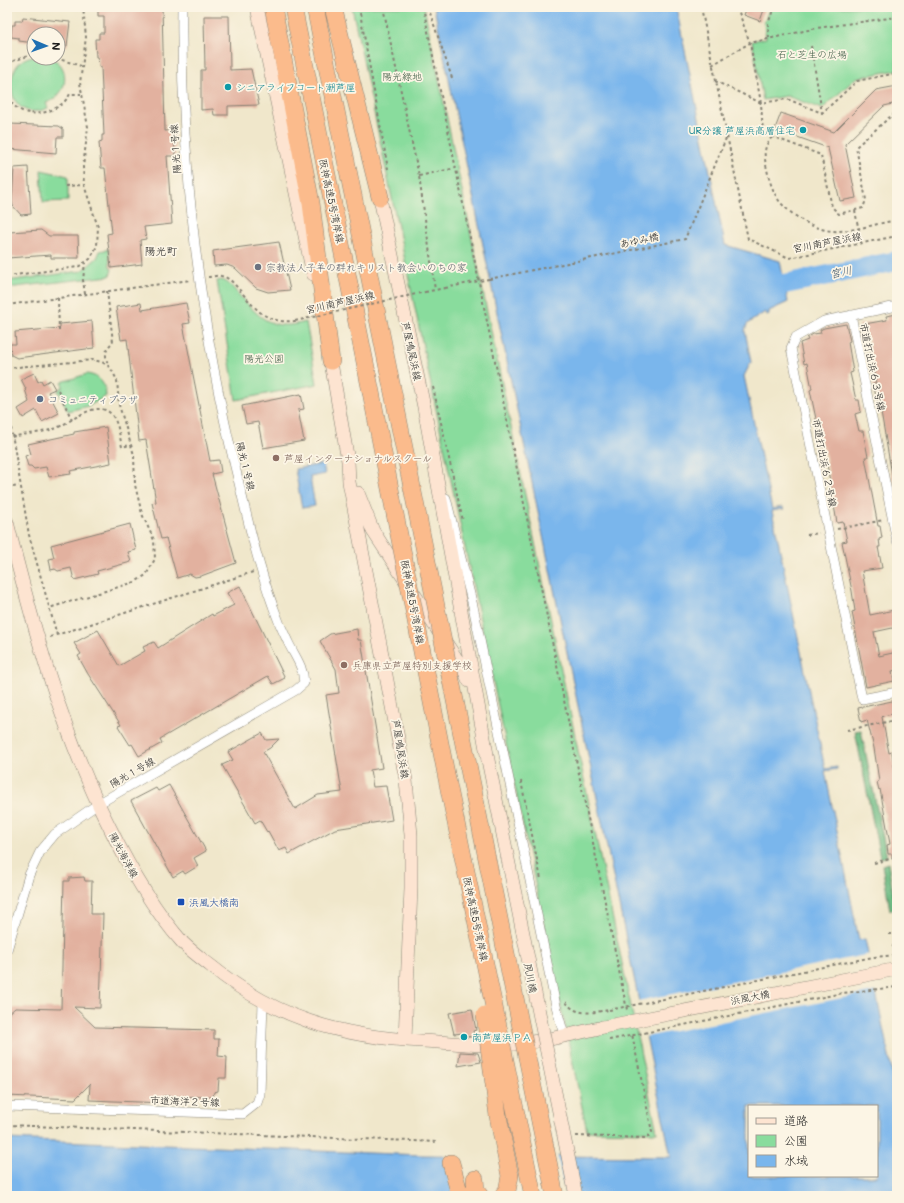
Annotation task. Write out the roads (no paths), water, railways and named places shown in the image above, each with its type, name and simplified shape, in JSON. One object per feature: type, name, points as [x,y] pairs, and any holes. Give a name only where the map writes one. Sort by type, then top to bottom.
[{"type":"highway","points":[[273,7],[311,203],[331,360]]},
{"type":"highway","name":"阪神高速5号湾岸線","points":[[293,7],[370,384],[449,789],[533,1196]]},
{"type":"highway","points":[[315,7],[555,1196]]},
{"type":"highway","points":[[333,7],[380,197]]},
{"type":"highway","points":[[449,789],[455,841],[478,960],[498,1116],[510,1176],[507,1191],[502,1196]]},
{"type":"highway","points":[[451,1163],[458,1188],[463,1196]]},
{"type":"highway","points":[[475,1178],[476,1191],[480,1196]]},
{"type":"main road","name":"芦屋鳴尾浜線","points":[[257,7],[331,360],[348,461],[349,482],[406,780],[411,835],[411,888],[405,1040]]},
{"type":"main road","name":"芦屋鳴尾浜線","points":[[342,7],[424,407],[488,760]]},
{"type":"main road","name":"芦屋鳴尾浜線","points":[[348,461],[360,499],[373,531],[465,672],[476,696]]},
{"type":"main road","name":"陽光海洋線","points":[[7,522],[39,641],[68,733],[98,804],[130,868],[150,900],[184,944],[235,986],[263,1002],[301,1019],[340,1031],[405,1040],[498,1045],[519,1044],[564,1035]]},
{"type":"main road","name":"夙川橋","points":[[488,760],[576,1196]]},
{"type":"main road","name":"浜風大橋","points":[[564,1035],[897,969]]},
{"type":"street","name":"陽光１号線","points":[[98,804],[296,690],[304,683],[303,670],[287,640],[273,605],[262,570],[221,405],[200,278],[185,135],[182,7]]},
{"type":"street","name":"市道打出浜６２号線","points":[[897,306],[824,320],[796,337],[791,348],[862,699],[897,692]]},
{"type":"street","name":"市道打出浜６３号線","points":[[851,315],[896,530],[897,541]]},
{"type":"street","points":[[424,407],[473,606],[556,1006],[564,1035]]},
{"type":"street","points":[[7,950],[29,875],[40,852],[55,834],[98,804]]},
{"type":"street","name":"市道海洋２号線","points":[[7,1106],[243,1114],[257,1103],[260,1094],[263,1002]]},
{"type":"water","points":[[434,7],[676,7],[725,245],[780,261],[788,302],[769,311],[769,314],[767,315],[765,312],[747,324],[745,331],[751,362],[744,376],[772,509],[783,507],[784,509],[772,511],[825,769],[837,767],[837,769],[825,771],[859,940],[865,939],[897,1096],[897,1196],[7,1196],[7,1139],[421,1155],[671,1157]]},
{"type":"water","points":[[323,464],[325,474],[310,477],[315,506],[302,508],[295,469]]},
{"type":"waterway","name":"宮川","points":[[785,284],[897,261]]},
{"type":"place","name":"シニアライフコート潮芦屋","points":[[228,87]]},
{"type":"place","name":"UR分譲 芦屋浜高層住宅","points":[[803,130]]},
{"type":"place","name":"宗教法人子羊の群れキリスト教会いのちの家","points":[[258,267]]},
{"type":"place","name":"コミュニティプラザ","points":[[40,399]]},
{"type":"place","name":"芦屋インターナショナルスクール","points":[[276,458]]},
{"type":"place","name":"兵庫県立芦屋特別支援学校","points":[[344,665]]},
{"type":"place","name":"浜風大橋南","points":[[181,902]]},
{"type":"place","name":"南芦屋浜ＰＡ","points":[[464,1037]]},
{"type":"district","name":"陽光町","points":[[161,251]]},
{"type":"park label","name":"石と芝生の広場","points":[[812,54]]},
{"type":"park label","name":"陽光緑地","points":[[402,76]]},
{"type":"park label","name":"陽光公園","points":[[264,358]]}]
